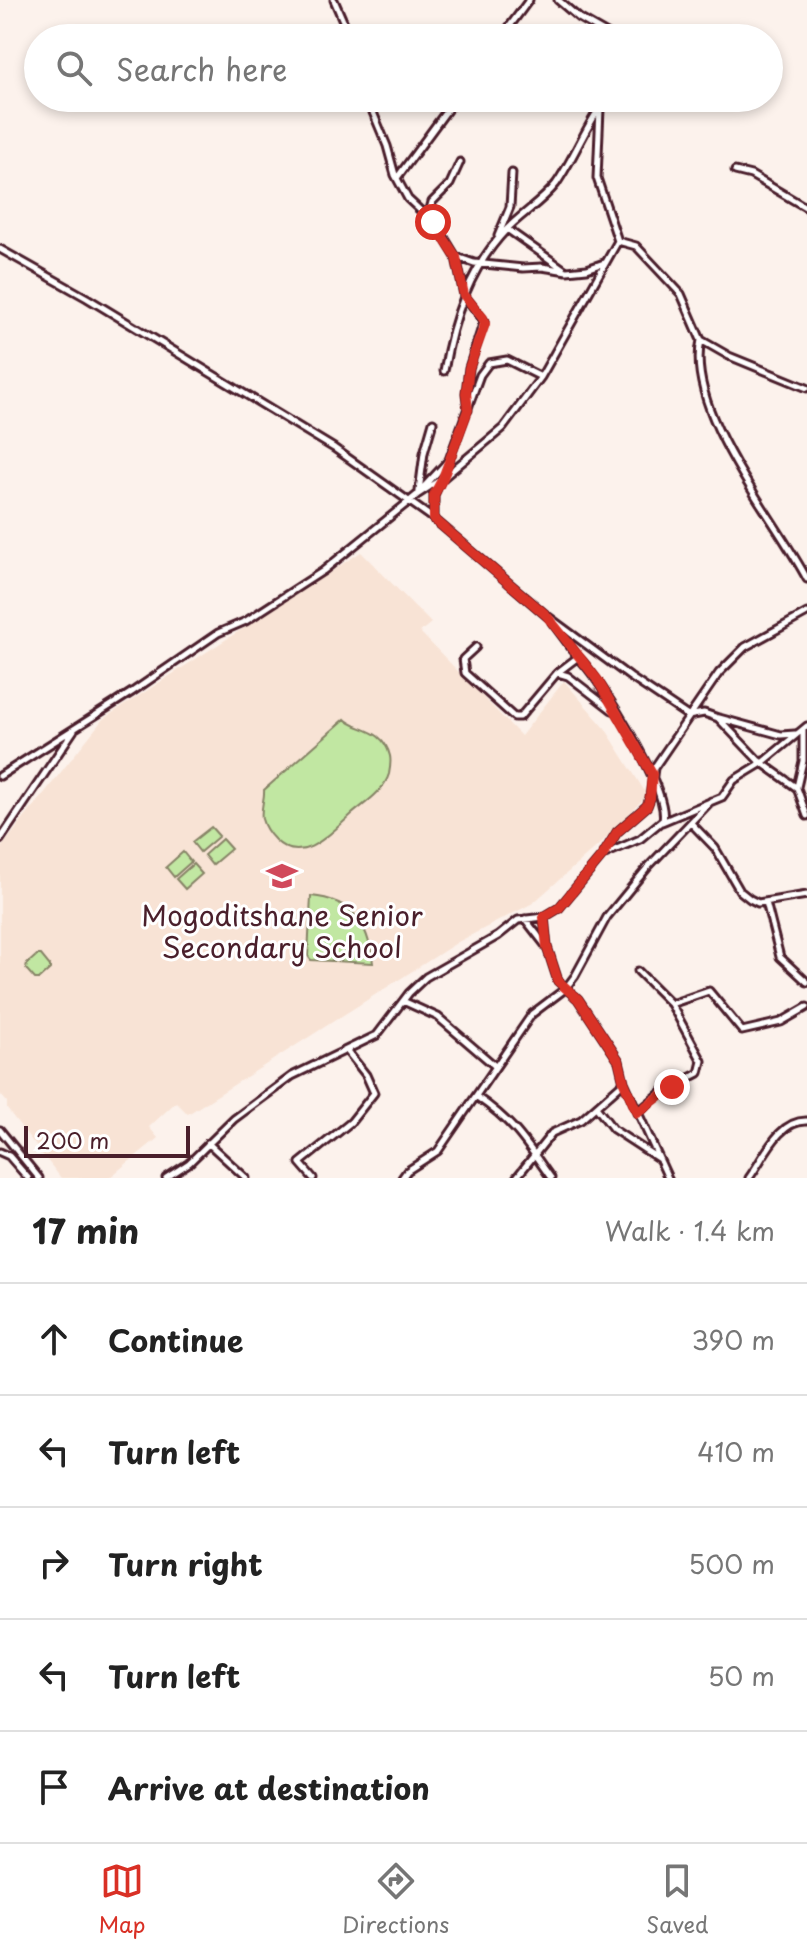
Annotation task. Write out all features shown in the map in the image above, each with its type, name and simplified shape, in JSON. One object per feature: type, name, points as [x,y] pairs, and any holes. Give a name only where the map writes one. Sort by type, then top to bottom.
[{"type":"street","points":[[334,0],[344,24]]},
{"type":"street","points":[[511,24],[529,0]]},
{"type":"street","points":[[558,0],[590,24]]},
{"type":"street","points":[[373,112],[408,199],[438,227],[456,257],[464,295],[485,324],[469,368],[466,393],[468,410]]},
{"type":"street","points":[[397,178],[446,112]]},
{"type":"street","points":[[444,371],[451,332],[464,295],[481,264],[507,229],[556,183],[598,112]]},
{"type":"street","points":[[418,493],[443,478],[509,422],[541,377],[618,241],[597,178],[600,112]]},
{"type":"street","points":[[428,217],[432,202],[450,184],[460,162]]},
{"type":"street","points":[[735,171],[751,175],[807,208]]},
{"type":"street","points":[[494,244],[510,207],[512,173]]},
{"type":"street","points":[[507,229],[567,271]]},
{"type":"street","points":[[618,241],[636,246],[679,292],[701,340],[698,369],[718,429],[807,579]]},
{"type":"street","points":[[0,249],[334,448],[434,519],[546,615],[688,716],[704,713],[781,735],[796,734]]},
{"type":"street","points":[[456,257],[481,264],[567,271],[587,269],[606,262]]},
{"type":"street","points":[[701,340],[729,356],[807,388]]},
{"type":"street","points":[[434,519],[434,495],[480,375],[489,363],[507,360],[541,377]]},
{"type":"street","points":[[418,493],[433,422]]},
{"type":"street","points":[[0,776],[218,633],[246,621],[323,571],[408,503],[449,460]]},
{"type":"street","points":[[166,1178],[189,1163],[234,1119],[292,1076],[377,1035],[426,977],[498,936],[512,923],[525,918],[544,917],[559,908],[603,855],[617,832],[647,806],[652,774],[719,673],[739,653],[769,632],[807,613]]},
{"type":"street","points":[[546,615],[597,679],[652,774],[665,811],[661,823]]},
{"type":"street","points":[[476,647],[463,659],[465,673],[514,717],[522,716],[557,673],[578,657]]},
{"type":"street","points":[[557,673],[568,676],[604,701],[619,716]]},
{"type":"street","points":[[718,718],[762,763],[797,788]]},
{"type":"street","points":[[0,840],[77,726]]},
{"type":"street","points":[[603,855],[640,839],[661,823],[725,794],[734,780],[762,763],[805,727]]},
{"type":"street","points":[[805,727],[797,788],[807,816]]},
{"type":"street","points":[[801,772],[807,777]]},
{"type":"street","points":[[402,1178],[407,1171],[438,1151],[535,1009],[565,989],[578,972],[607,917],[648,867],[711,801]]},
{"type":"street","points":[[691,823],[715,848],[740,891],[758,903],[807,895]]},
{"type":"street","points":[[766,902],[780,957],[807,982]]},
{"type":"street","points":[[544,917],[547,947],[558,981],[578,999],[619,1061],[624,1082],[668,1178]]},
{"type":"street","points":[[525,918],[547,947]]},
{"type":"street","points":[[637,1113],[662,1092],[693,1078],[702,1069],[702,1061],[671,1004],[638,971]]},
{"type":"street","points":[[671,1004],[709,991],[742,1031],[781,1022],[807,1007]]},
{"type":"street","points":[[403,1001],[438,1017],[495,1066]]},
{"type":"street","points":[[313,1178],[300,1163],[351,1122],[374,1093],[368,1078],[347,1051]]},
{"type":"street","points":[[516,1178],[552,1133],[572,1125],[624,1082]]},
{"type":"street","points":[[477,1097],[525,1139],[551,1178]]},
{"type":"street","points":[[596,1107],[613,1129],[662,1161]]},
{"type":"street","points":[[749,1178],[781,1133],[796,1122],[807,1121]]},
{"type":"street","points":[[0,1130],[39,1178]]},
{"type":"street","points":[[208,1143],[246,1178]]},
{"type":"street","points":[[0,1152],[9,1156],[28,1178]]},
{"type":"shaded area","name":"Mogoditshane Senior Secondary School","points":[[361,552],[431,623],[420,632],[521,736],[564,681],[605,728],[647,795],[601,843],[533,903],[458,942],[188,1114],[176,1102],[149,1127],[158,1138],[109,1178],[61,1178],[7,1109],[7,1102],[0,1094],[0,849],[103,719]]},
{"type":"green space","points":[[345,719],[376,735],[387,747],[390,760],[387,780],[374,796],[326,838],[306,849],[285,847],[273,838],[263,822],[264,790]]},
{"type":"green space","points":[[211,827],[219,836],[200,852],[192,842]]},
{"type":"green space","points":[[222,839],[231,849],[212,865],[204,855]]},
{"type":"green space","points":[[183,852],[191,862],[174,877],[166,867]]},
{"type":"green space","points":[[193,864],[202,874],[185,889],[176,879]]},
{"type":"green space","points":[[311,896],[338,903],[356,916],[367,936],[373,963],[311,960],[308,956]]},
{"type":"green space","points":[[37,955],[41,955],[50,969],[35,979],[26,969]]},
{"type":"place","name":"Mogoditshane Senior Secondary School","points":[[282,876]]},
{"type":"route","points":[[433,222],[456,257],[464,295],[485,324],[469,368],[466,393],[468,410],[434,495],[434,519],[546,615],[597,679],[652,774],[647,806],[617,832],[603,855],[559,908],[544,917],[547,947],[558,981],[578,999],[619,1061],[637,1113],[672,1087]]}]
